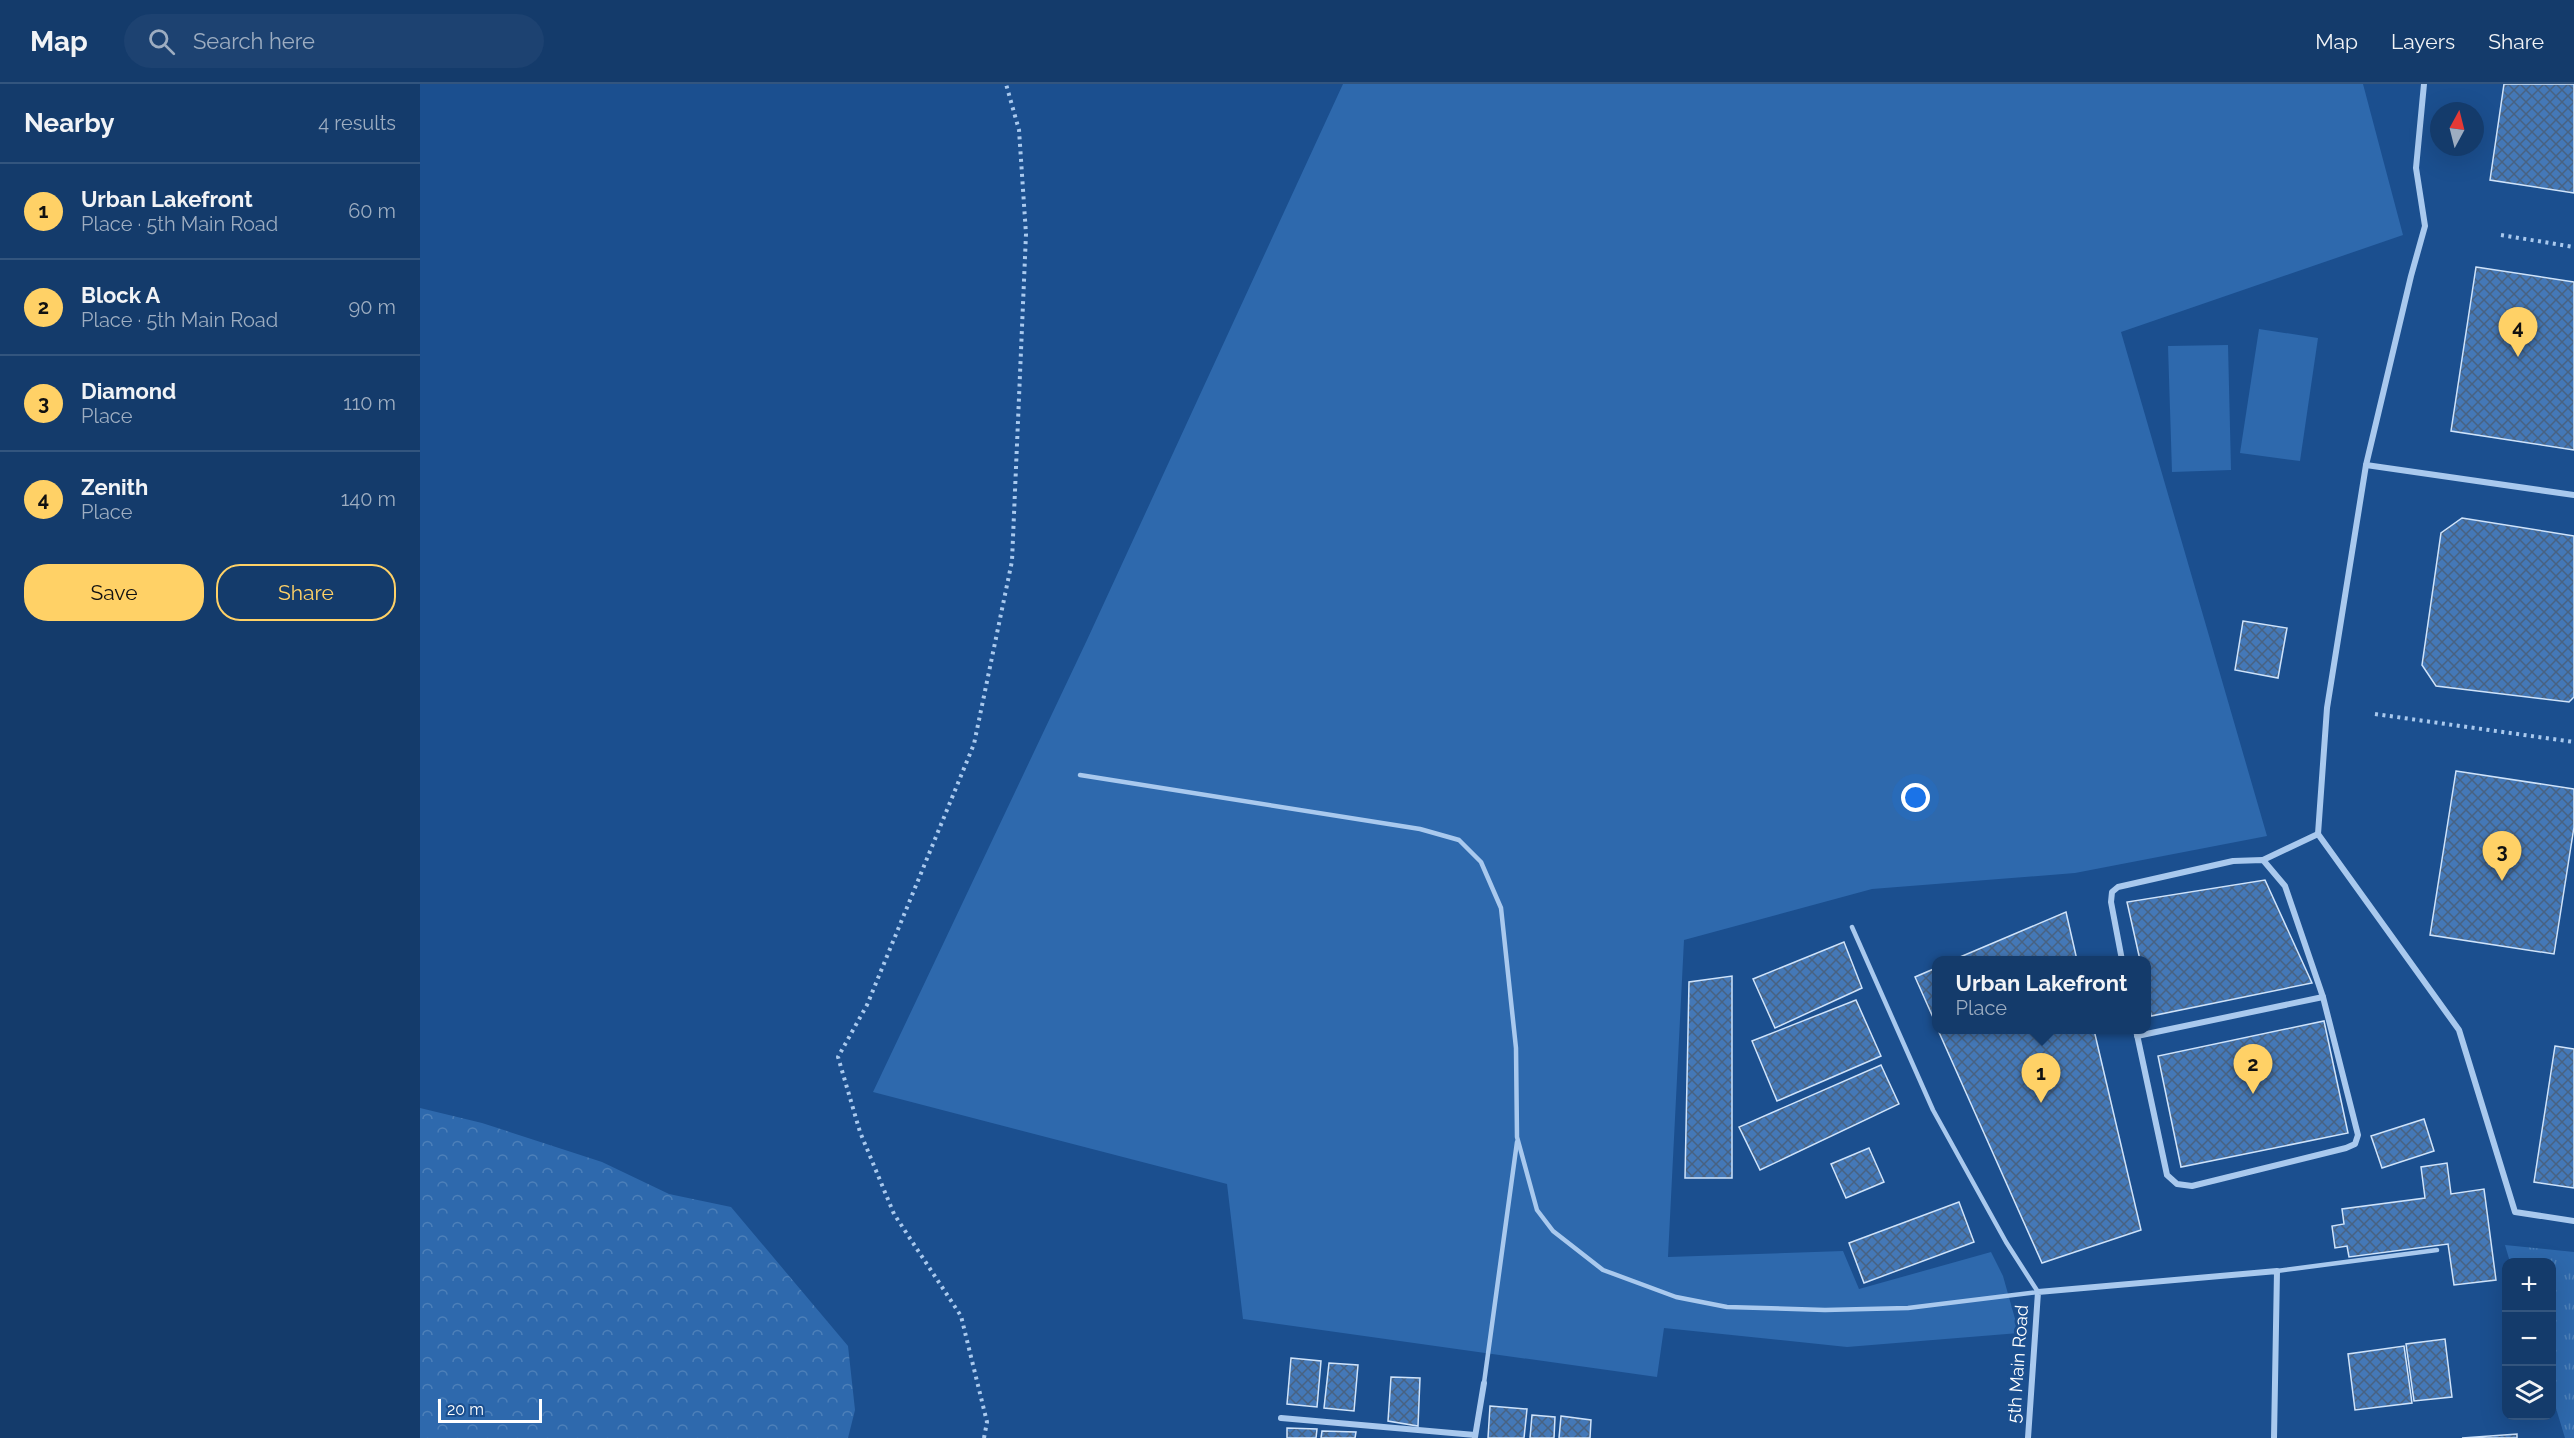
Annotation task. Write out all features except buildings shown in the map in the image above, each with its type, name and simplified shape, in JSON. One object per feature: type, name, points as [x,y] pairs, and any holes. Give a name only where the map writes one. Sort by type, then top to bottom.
[{"type":"street","points":[[2424,84],[2416,168],[2426,226],[2411,276],[2366,465],[2326,708],[2318,834],[2458,1030],[2515,1212],[2574,1221]]},
{"type":"street","points":[[2366,465],[2574,495]]},
{"type":"street","points":[[2121,956],[2111,902],[2112,892],[2118,886],[2233,861],[2263,860],[2318,834]]},
{"type":"street","points":[[2136,1034],[2167,1175],[2177,1184],[2192,1186],[2355,1144],[2358,1135],[2324,997],[2285,886],[2263,860]]},
{"type":"street","points":[[2151,1030],[2324,997]]},
{"type":"street","points":[[2038,1292],[2277,1270],[2274,1438]]},
{"type":"street","name":"5th Main Road","points":[[2028,1438],[2038,1292]]},
{"type":"street","points":[[1281,1418],[1475,1437],[1484,1383]]},
{"type":"lane","points":[[1080,775],[1420,829],[1459,840],[1481,861],[1501,908],[1516,1048],[1517,1137],[1484,1383]]},
{"type":"lane","points":[[1517,1137],[1537,1210],[1553,1231],[1603,1270],[1676,1297],[1727,1307],[1825,1310],[1908,1308],[2038,1292],[2006,1242],[1933,1110],[1852,927]]},
{"type":"lane","points":[[2277,1270],[2437,1250]]},
{"type":"path","points":[[984,1438],[987,1422],[961,1316],[894,1214],[860,1132],[838,1057],[867,1005],[974,744],[1012,561],[1026,234],[1019,130],[1006,84]]},
{"type":"path","points":[[2501,235],[2574,247]]},
{"type":"path","points":[[2375,714],[2574,742]]},
{"type":"green space","points":[[1343,84],[2363,84],[2403,235],[2121,332],[2267,836],[2075,873],[1872,889],[1684,940],[1668,1257],[1843,1251],[1859,1289],[1991,1252],[2003,1276],[2019,1333],[1847,1347],[1664,1328],[1657,1377],[1243,1319],[1227,1184],[873,1092],[1087,640]]},
{"type":"green space","points":[[2259,329],[2318,338],[2300,461],[2240,453]]},
{"type":"green space","points":[[2228,345],[2231,470],[2172,472],[2168,346]]},
{"type":"green space","points":[[420,1108],[482,1123],[602,1162],[669,1194],[731,1207],[848,1346],[855,1410],[848,1438],[420,1438]]},
{"type":"green space","points":[[2505,1245],[2574,1252],[2574,1438],[2565,1438],[2556,1408],[2556,1258],[2509,1258]]},
{"type":"place","name":"Zenith","points":[[2518,357]]},
{"type":"place","name":"Diamond","points":[[2502,881]]},
{"type":"place","name":"Block A","points":[[2253,1094]]},
{"type":"place","name":"Urban Lakefront","points":[[2041,1103]]}]
